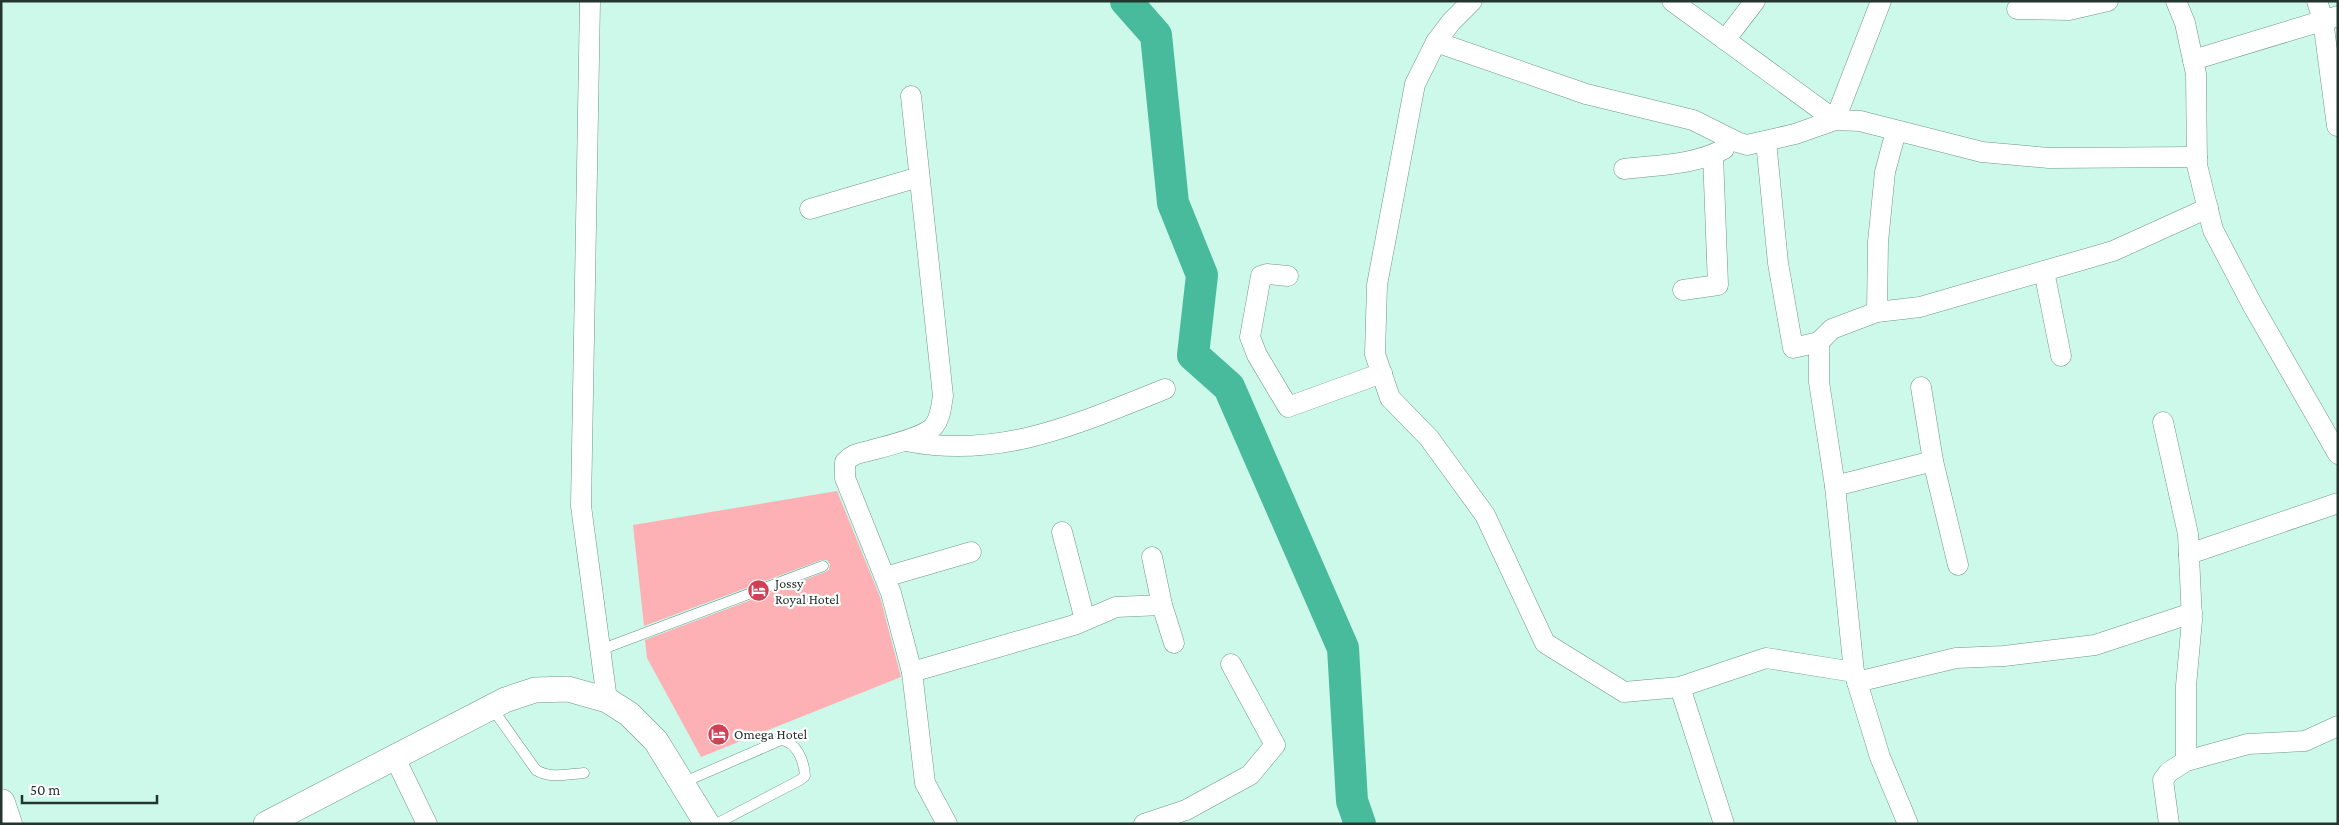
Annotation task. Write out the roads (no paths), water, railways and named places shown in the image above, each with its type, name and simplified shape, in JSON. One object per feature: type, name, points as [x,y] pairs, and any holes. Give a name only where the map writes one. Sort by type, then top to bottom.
[{"type":"highway","points":[[1,803],[8,824]]},
{"type":"street","points":[[590,1],[581,506],[607,700]]},
{"type":"street","points":[[1472,1],[1451,22],[1436,42],[1415,84],[1377,285],[1376,354],[1390,398],[1429,438],[1484,515],[1545,643],[1624,692],[1680,687],[1766,658],[1856,677],[1956,658],[2004,656],[2096,645],[2192,612]]},
{"type":"street","points":[[1672,1],[1835,120]]},
{"type":"street","points":[[1725,40],[1755,1]]},
{"type":"street","points":[[1835,120],[1882,1]]},
{"type":"street","points":[[2017,9],[2069,10],[2108,1]]},
{"type":"street","points":[[2176,1],[2185,23],[2196,74],[2197,157],[2213,230],[2249,298],[2338,454]]},
{"type":"street","points":[[2193,60],[2326,12],[2337,126]]},
{"type":"street","points":[[1436,42],[1586,94],[1693,120],[1747,145],[1795,134],[1835,120],[1860,122],[1982,152],[2030,157],[2197,157]]},
{"type":"street","points":[[911,96],[942,396],[940,415],[934,425],[926,432],[852,454],[845,462],[846,478],[891,593],[912,672],[925,782],[947,824]]},
{"type":"street","points":[[1878,312],[1878,242],[1885,172],[1896,131]]},
{"type":"street","points":[[1766,141],[1778,263],[1793,348],[1819,342],[1832,328],[1878,312],[1920,307],[2113,251],[2208,208]]},
{"type":"street","points":[[1624,169],[1678,163],[1713,156],[1737,142]]},
{"type":"street","points":[[1683,290],[1718,285],[1713,156]]},
{"type":"street","points":[[810,210],[919,177]]},
{"type":"street","points":[[2044,271],[2061,356]]},
{"type":"street","points":[[1288,276],[1266,274],[1262,276],[1250,337],[1258,355],[1288,407],[1382,373]]},
{"type":"street","points":[[1819,342],[1819,382],[1835,486],[1856,677],[1880,757],[1908,824]]},
{"type":"street","points":[[1921,387],[1933,461],[1958,566]]},
{"type":"street","points":[[901,440],[937,446],[1002,444],[1071,427],[1165,389]]},
{"type":"street","points":[[2162,422],[2188,534],[2192,612],[2186,686],[2186,761]]},
{"type":"street","points":[[1835,486],[1933,461]]},
{"type":"street","points":[[2189,554],[2338,503]]},
{"type":"street","points":[[1062,532],[1085,620]]},
{"type":"street","points":[[885,577],[971,552]]},
{"type":"street","points":[[1152,557],[1162,605],[1174,643]]},
{"type":"street","points":[[912,672],[1085,620],[1116,607],[1162,605]]},
{"type":"street","points":[[1144,824],[1186,810],[1250,775],[1275,745],[1231,664]]},
{"type":"street","points":[[1680,687],[1724,824]]},
{"type":"street","points":[[266,824],[505,700],[535,690],[568,689],[607,700],[630,714],[656,741],[707,824]]},
{"type":"street","points":[[2169,824],[2163,780],[2169,772],[2186,761],[2248,744],[2305,741],[2338,726]]},
{"type":"street","points":[[395,758],[427,824]]},
{"type":"lane","points":[[600,650],[822,566]]},
{"type":"lane","points":[[492,707],[536,770],[543,774],[552,775],[584,773]]},
{"type":"lane","points":[[682,783],[781,740],[793,744],[804,767],[804,776],[800,780],[716,824]]},
{"type":"waterway","points":[[1126,1],[1156,35],[1173,203],[1202,275],[1193,355],[1229,387],[1343,648],[1352,801],[1360,824]]},
{"type":"place","name":"Jossy Royal Hotel","points":[[759,591]]},
{"type":"place","name":"Omega Hotel","points":[[718,734]]}]
